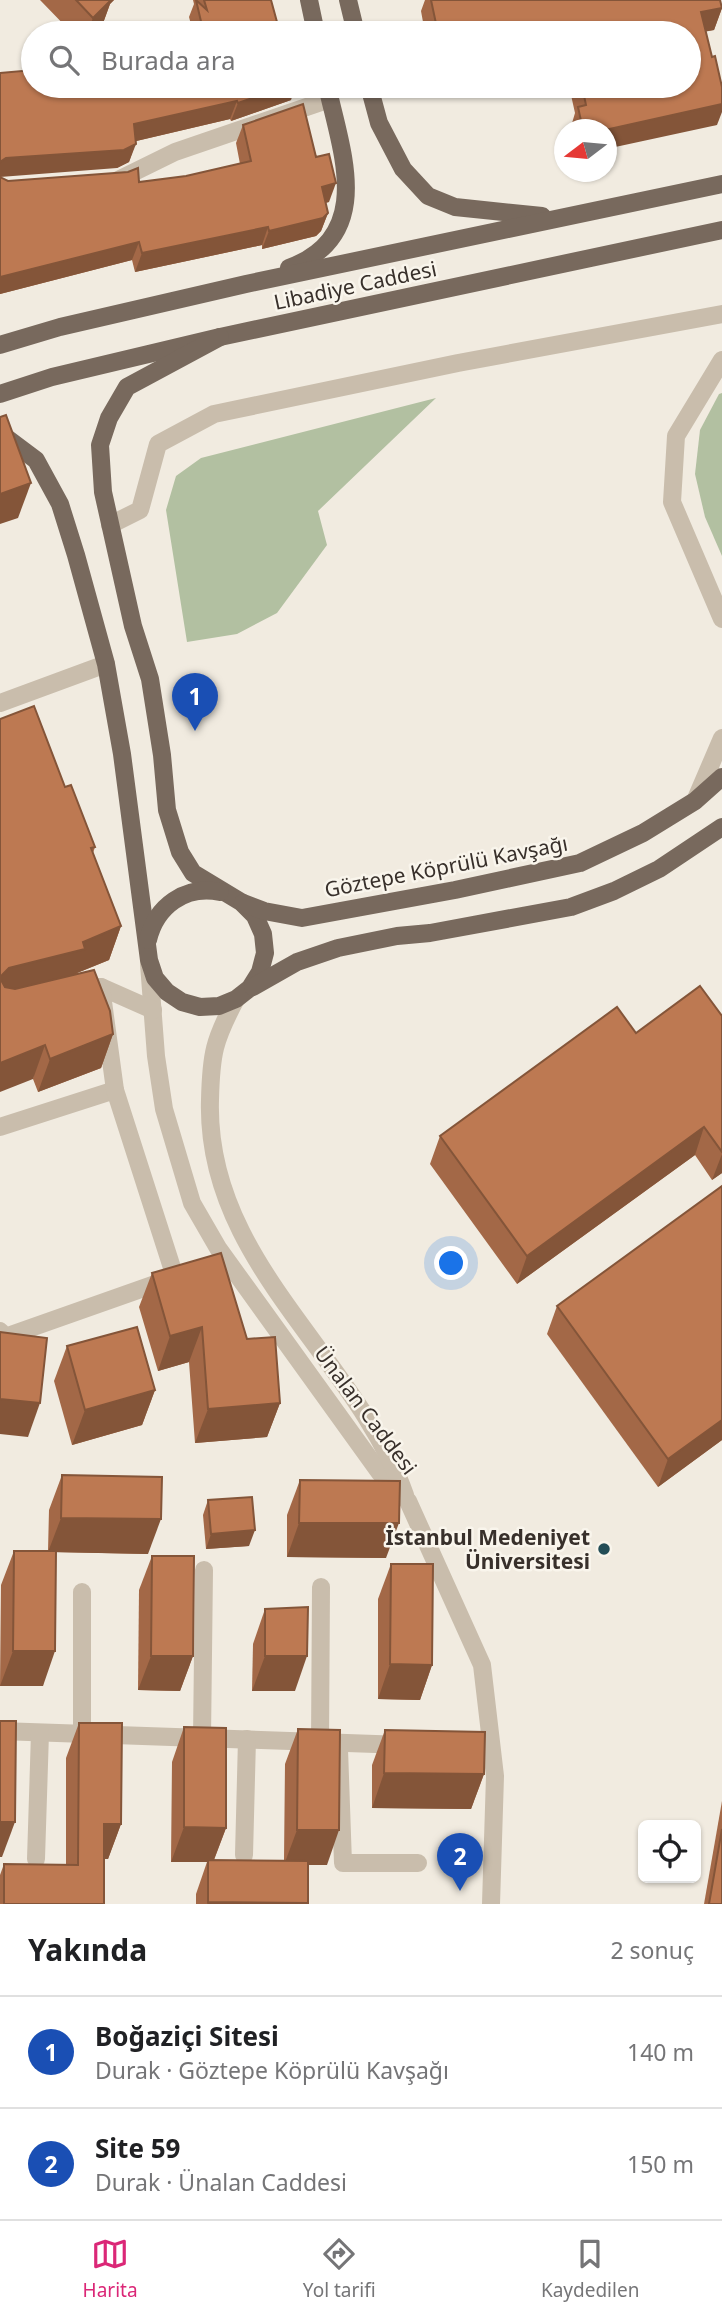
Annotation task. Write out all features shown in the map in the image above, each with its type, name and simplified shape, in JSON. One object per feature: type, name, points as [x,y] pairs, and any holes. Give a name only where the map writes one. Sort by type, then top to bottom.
[{"type":"main road","points":[[309,0],[313,21]]},
{"type":"main road","points":[[348,0],[353,21]]},
{"type":"main road","points":[[356,21],[357,0]]},
{"type":"main road","points":[[246,284],[305,262],[327,244],[343,219],[347,170],[330,98]]},
{"type":"main road","points":[[372,98],[379,124],[403,169],[428,196],[455,207],[559,218]]},
{"type":"main road","name":"Libadiye Caddesi","points":[[0,345],[60,327],[246,284],[722,184]]},
{"type":"main road","name":"Libadiye Caddesi","points":[[0,394],[52,377],[220,337],[722,230]]},
{"type":"main road","points":[[597,258],[722,241]]},
{"type":"main road","points":[[220,337],[127,387],[109,418],[100,445],[103,492],[133,626],[150,679],[162,755],[167,810],[180,852],[193,873],[241,902],[254,916],[262,934],[265,953],[260,972],[243,994]]},
{"type":"main road","points":[[0,433],[36,460],[60,504],[106,664],[122,754],[148,952],[155,978],[167,992],[182,1002],[200,1007],[219,1006],[297,962],[338,948],[571,907],[614,891],[659,869],[722,827]]},
{"type":"main road","name":"Göztepe Köprülü Kavşağı","points":[[241,902],[264,911],[302,918],[455,890],[580,863],[643,833],[695,801],[722,777]]},
{"type":"main road","points":[[148,952],[152,926],[161,911],[174,899],[190,892],[208,890],[225,893]]},
{"type":"street","points":[[107,180],[120,179],[175,152],[314,98]]},
{"type":"street","points":[[110,525],[140,510],[158,444],[215,414],[458,363],[722,314]]},
{"type":"street","points":[[722,360],[676,436],[673,502],[722,620]]},
{"type":"street","points":[[0,703],[106,664]]},
{"type":"street","points":[[695,801],[722,738]]},
{"type":"street","name":"Ünalan Caddesi","points":[[148,952],[156,1056],[164,1109],[192,1203],[218,1248],[380,1473],[408,1502],[482,1665],[485,1747],[495,1776],[491,1904]]},
{"type":"street","points":[[0,1331],[2,1338],[175,1277],[115,1090],[101,987]]},
{"type":"street","points":[[75,993],[101,987],[153,1010]]},
{"type":"street","points":[[243,994],[219,1030],[211,1059],[209,1129],[221,1183],[258,1265],[377,1436],[396,1467],[408,1502]]},
{"type":"street","points":[[0,1127],[115,1090]]},
{"type":"street","points":[[202,1738],[204,1570]]},
{"type":"street","points":[[320,1742],[321,1587]]},
{"type":"street","points":[[82,1591],[82,1734]]},
{"type":"street","points":[[0,1731],[422,1745]]},
{"type":"street","points":[[36,1859],[40,1733]]},
{"type":"street","points":[[244,1855],[247,1739]]},
{"type":"street","points":[[339,1742],[343,1863],[418,1863]]},
{"type":"green space","points":[[722,393],[722,556],[705,517],[695,474],[700,430]]},
{"type":"green space","points":[[436,398],[318,511],[327,545],[277,613],[237,634],[187,642],[166,510],[176,476],[201,458]]},
{"type":"building","points":[[76,0],[111,0],[93,18]]},
{"type":"building","points":[[196,0],[207,10],[204,0],[271,0],[277,21],[201,21]]},
{"type":"building","points":[[431,0],[720,0],[722,8],[701,12],[712,57],[715,56],[722,87],[722,104],[617,127],[617,119],[581,119],[578,107],[586,105],[585,98],[701,98],[701,21],[435,21]]},
{"type":"building","points":[[21,71],[21,98],[252,98],[134,124],[136,144],[124,150],[6,158],[0,162],[0,73]]},
{"type":"building","points":[[303,104],[316,157],[329,154],[336,183],[322,187],[328,213],[323,218],[269,231],[268,227],[142,253],[139,242],[0,277],[0,177],[8,181],[128,172],[138,168],[139,182],[186,176],[251,161],[243,125]]},
{"type":"building","points":[[6,415],[31,483],[0,494],[0,417]]},
{"type":"building","points":[[34,706],[65,787],[71,785],[95,847],[91,848],[121,926],[83,942],[85,949],[9,968],[1,980],[5,987],[15,989],[94,970],[110,1011],[113,1034],[50,1059],[45,1045],[0,1063],[0,719]]},
{"type":"building","points":[[700,986],[722,1016],[722,1152],[704,1127],[527,1256],[440,1136],[617,1007],[636,1033]]},
{"type":"building","points":[[722,1186],[722,1420],[668,1459],[557,1306]]},
{"type":"building","points":[[221,1253],[247,1339],[275,1337],[280,1403],[208,1409],[202,1327],[170,1336],[152,1273]]},
{"type":"building","points":[[137,1327],[155,1390],[85,1410],[67,1346]]},
{"type":"building","points":[[0,1332],[47,1338],[40,1403],[0,1399]]},
{"type":"building","points":[[62,1475],[162,1477],[161,1519],[61,1518]]},
{"type":"building","points":[[300,1480],[400,1481],[399,1523],[299,1523]]},
{"type":"building","points":[[252,1497],[255,1530],[211,1534],[208,1500]]},
{"type":"building","points":[[14,1551],[56,1551],[55,1651],[13,1651]]},
{"type":"building","points":[[152,1556],[194,1556],[193,1656],[151,1656]]},
{"type":"building","points":[[391,1564],[433,1564],[432,1665],[390,1664]]},
{"type":"building","points":[[308,1607],[307,1656],[265,1656],[265,1609]]},
{"type":"building","points":[[0,1721],[16,1721],[15,1822],[0,1822]]},
{"type":"building","points":[[79,1723],[122,1723],[121,1824],[104,1824],[104,1904],[4,1904],[4,1864],[78,1865]]},
{"type":"building","points":[[184,1727],[226,1728],[226,1828],[184,1827]]},
{"type":"building","points":[[298,1729],[340,1730],[339,1830],[297,1830]]},
{"type":"building","points":[[385,1730],[485,1732],[484,1774],[384,1773]]},
{"type":"building","points":[[722,1829],[722,1904],[709,1904]]},
{"type":"building","points":[[208,1860],[308,1861],[308,1903],[208,1902]]},
{"type":"place","name":"Boğaziçi Sitesi","points":[[195,731]]},
{"type":"place","name":"İstanbul Medeniyet Üniversitesi","points":[[604,1549]]},
{"type":"place","name":"Site 59","points":[[460,1891]]}]
